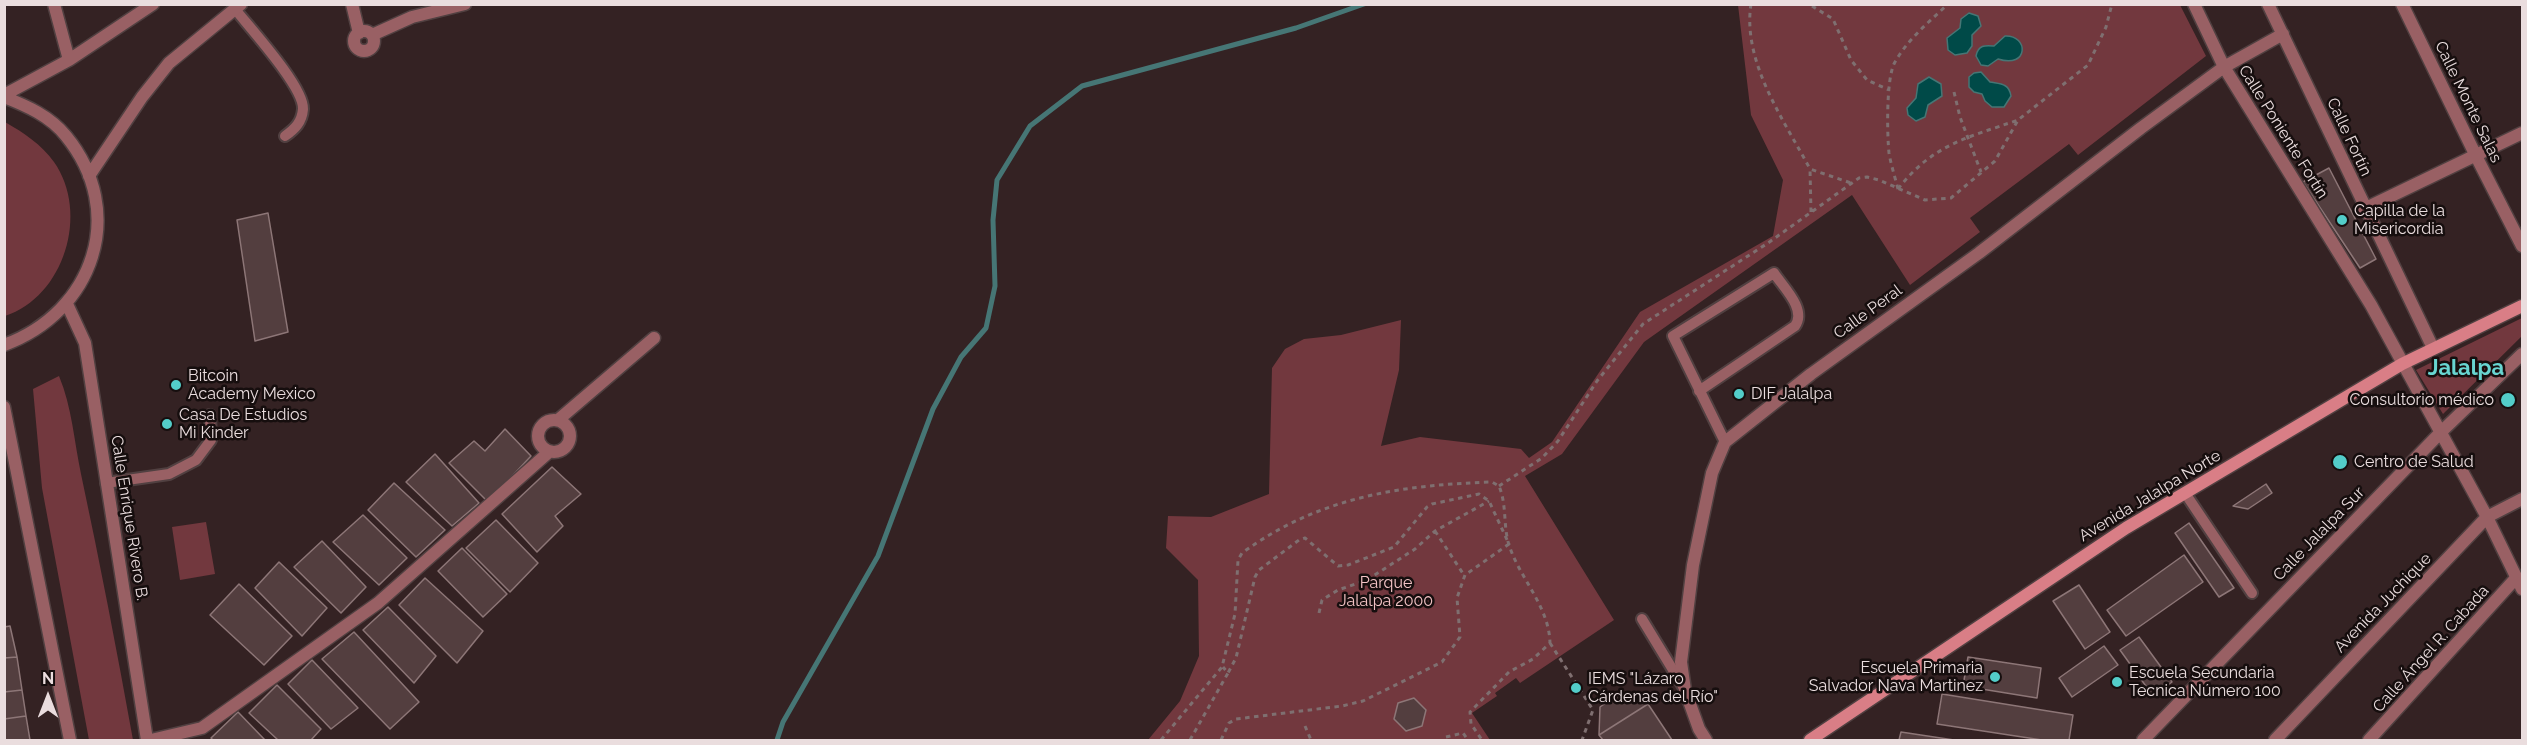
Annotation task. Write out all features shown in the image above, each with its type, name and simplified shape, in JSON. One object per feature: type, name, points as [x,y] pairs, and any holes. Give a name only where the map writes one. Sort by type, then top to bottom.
[{"type":"street","points":[[54,4],[69,60]]},
{"type":"street","points":[[4,96],[69,60],[153,4]]},
{"type":"street","points":[[352,4],[358,33],[356,47],[365,51],[373,45],[372,36],[412,17],[465,4]]},
{"type":"street","name":"Calle Poniente Fortín","points":[[2194,4],[2224,67],[2370,305],[2487,517],[2519,584]]},
{"type":"street","name":"Calle Fortín","points":[[2268,4],[2364,209],[2433,348]]},
{"type":"street","name":"Calle Monte Salas","points":[[2402,4],[2523,246]]},
{"type":"street","points":[[89,176],[142,97],[169,63],[238,7]]},
{"type":"street","name":"Calle Peral","points":[[1706,741],[1685,690],[1681,662],[1693,565],[1712,473],[1725,442],[1811,374],[1979,253],[2224,67],[2283,34]]},
{"type":"street","points":[[4,96],[37,111],[65,135],[86,165],[96,201],[97,238],[87,273],[67,304],[39,329],[4,345]]},
{"type":"street","points":[[2364,209],[2523,133]]},
{"type":"street","name":"Calle Enrique Rivero B.","points":[[67,304],[85,340],[106,483],[149,741]]},
{"type":"street","name":"Avenida Jalalpa Norte","points":[[1810,741],[2126,528],[2402,364],[2523,306]]},
{"type":"street","points":[[549,452],[538,440],[539,429],[547,421],[558,420],[654,338]]},
{"type":"street","name":"Calle Jalalpa Sur","points":[[2143,741],[2440,432],[2523,354]]},
{"type":"street","points":[[4,407],[70,741]]},
{"type":"street","points":[[149,741],[202,728],[378,603],[549,452],[560,451],[570,440],[567,426],[558,420]]},
{"type":"street","name":"Avenida Juchique","points":[[2275,741],[2487,517],[2523,499]]},
{"type":"street","name":"Calle Ángel R. Cabada","points":[[2369,741],[2519,584]]},
{"type":"lane","points":[[238,7],[298,92],[303,108],[298,126],[285,136]]},
{"type":"lane","points":[[1700,390],[1795,326],[1798,321],[1797,308],[1774,273],[1674,336],[1725,442]]},
{"type":"lane","points":[[106,483],[169,474],[196,460],[211,440],[210,415]]},
{"type":"lane","points":[[2185,493],[2252,593]]},
{"type":"lane","points":[[1642,619],[1685,690]]},
{"type":"path","points":[[1751,4],[1751,39],[1762,74],[1774,102],[1810,168],[1811,212]]},
{"type":"path","points":[[1898,189],[1889,154],[1889,90],[1893,64],[1911,39],[1948,4]]},
{"type":"path","points":[[1898,189],[1925,160],[1949,144],[2018,120],[2088,65],[2106,27],[2112,4]]},
{"type":"path","points":[[1812,6],[1833,19],[1851,60],[1867,80],[1889,90]]},
{"type":"path","points":[[1954,92],[1981,172]]},
{"type":"path","points":[[1898,189],[1925,200],[1938,201],[1951,198],[1995,161],[2018,120]]},
{"type":"path","points":[[1810,168],[1851,183]]},
{"type":"path","points":[[1161,741],[1222,667],[1235,614],[1238,560],[1242,553],[1300,518],[1334,504],[1361,497],[1432,485],[1492,482],[1499,486],[1504,499],[1509,544]]},
{"type":"path","points":[[1190,741],[1236,658],[1255,577],[1259,570],[1305,538],[1338,566],[1348,565],[1394,547],[1432,504],[1479,494],[1489,501],[1550,625],[1550,643],[1593,710],[1582,741]]},
{"type":"path","points":[[1319,613],[1322,600],[1367,580],[1415,549],[1435,531],[1489,501]]},
{"type":"path","points":[[1435,531],[1464,575]]},
{"type":"path","points":[[1221,741],[1229,723],[1236,719],[1342,706],[1363,701],[1442,662],[1460,638],[1457,598],[1464,575],[1509,544]]},
{"type":"path","points":[[1482,741],[1471,724],[1470,712],[1509,672],[1533,659],[1550,643]]},
{"type":"path","points":[[1222,667],[1228,673]]},
{"type":"path","points":[[1305,726],[1311,741]]},
{"type":"path","points":[[1446,738],[1462,733],[1468,741]]},
{"type":"green space","name":"Parque Jalalpa 2000","points":[[1738,5],[2180,5],[2206,56],[2078,155],[2069,144],[1970,218],[1980,232],[1910,285],[1852,195],[1644,342],[1562,454],[1525,476],[1614,620],[1520,683],[1516,678],[1495,693],[1497,696],[1472,713],[1490,740],[1148,740],[1180,701],[1199,656],[1198,580],[1166,548],[1168,516],[1211,517],[1269,494],[1272,368],[1285,349],[1304,339],[1341,335],[1401,320],[1399,370],[1381,446],[1420,437],[1521,449],[1529,458],[1552,442],[1640,312],[1773,236],[1783,180],[1751,115]]},
{"type":"green space","points":[[5,122],[32,139],[54,162],[65,182],[70,205],[70,228],[65,251],[56,272],[43,291],[26,306],[5,316]]},
{"type":"green space","points":[[2522,318],[2522,336],[2443,414],[2416,370]]},
{"type":"green space","points":[[59,376],[70,412],[133,740],[89,740],[42,488],[33,389]]},
{"type":"green space","points":[[206,522],[215,574],[180,580],[172,527]]},
{"type":"water","points":[[1969,13],[1978,16],[1981,26],[1972,35],[1972,46],[1967,53],[1955,55],[1948,50],[1947,38],[1960,28],[1961,19]]},
{"type":"water","points":[[2005,36],[2013,37],[2022,45],[2020,56],[2008,61],[1998,59],[1988,66],[1981,65],[1976,56],[1978,50],[1985,46],[1994,46]]},
{"type":"water","points":[[1981,72],[1990,82],[2004,85],[2010,92],[2011,96],[2004,107],[1992,107],[1985,101],[1982,94],[1974,92],[1969,87],[1969,77]]},
{"type":"water","points":[[1929,77],[1941,84],[1942,96],[1928,105],[1925,117],[1916,121],[1908,115],[1907,108],[1916,98],[1918,84]]},
{"type":"building","name":"Capilla de la Misericordia","points":[[2329,168],[2376,259],[2360,268],[2303,182]]},
{"type":"building","points":[[268,213],[288,332],[255,341],[237,220]]},
{"type":"building","points":[[505,429],[531,456],[488,502],[449,463],[474,441],[485,451]]},
{"type":"building","points":[[435,454],[479,503],[452,526],[406,482]]},
{"type":"building","points":[[552,467],[581,494],[555,516],[563,526],[537,552],[502,514]]},
{"type":"building","points":[[394,483],[445,530],[416,557],[368,510]]},
{"type":"building","points":[[2266,484],[2272,493],[2248,509],[2233,506]]},
{"type":"building","points":[[363,515],[407,558],[379,585],[333,542]]},
{"type":"building","points":[[496,520],[538,563],[510,592],[466,548]]},
{"type":"building","points":[[2189,523],[2234,588],[2219,597],[2175,533]]},
{"type":"building","points":[[322,541],[366,587],[341,613],[294,567]]},
{"type":"building","points":[[462,548],[507,594],[483,617],[438,571]]},
{"type":"building","points":[[2184,555],[2203,582],[2126,636],[2107,610]]},
{"type":"building","points":[[279,562],[327,608],[302,636],[255,588]]},
{"type":"building","points":[[425,578],[483,631],[457,663],[399,605]]},
{"type":"building","points":[[239,584],[292,636],[264,665],[210,615]]},
{"type":"building","points":[[2079,585],[2110,632],[2085,649],[2053,601]]},
{"type":"building","points":[[388,607],[436,656],[414,683],[363,630]]},
{"type":"building","points":[[10,626],[17,657],[4,658],[4,627]]},
{"type":"building","points":[[354,632],[419,702],[390,729],[322,659]]},
{"type":"building","points":[[2139,637],[2172,682],[2153,696],[2120,650]]},
{"type":"building","points":[[2104,646],[2118,665],[2072,697],[2059,678]]},
{"type":"building","points":[[17,657],[22,690],[4,692],[4,658]]},
{"type":"building","points":[[1968,657],[2041,668],[2037,698],[1963,686]]},
{"type":"building","points":[[312,660],[358,708],[331,729],[288,684]]},
{"type":"building","points":[[277,685],[321,729],[311,740],[278,740],[249,713]]},
{"type":"building","points":[[22,690],[26,716],[4,719],[4,692]]},
{"type":"building","points":[[1942,694],[2073,715],[2069,740],[2042,740],[1937,724]]},
{"type":"building","points":[[1617,695],[1648,704],[1599,735],[1600,707]]},
{"type":"building","points":[[1414,698],[1426,710],[1422,726],[1406,731],[1394,719],[1398,703]]},
{"type":"building","points":[[1648,704],[1672,740],[1603,740],[1599,735]]},
{"type":"building","points":[[238,712],[265,740],[213,740],[211,738]]},
{"type":"building","points":[[26,716],[30,740],[4,740],[4,719]]},
{"type":"building","points":[[1901,732],[1954,740],[1899,740]]},
{"type":"waterway","points":[[777,740],[783,722],[878,556],[933,409],[961,357],[986,328],[995,286],[993,220],[997,180],[1030,126],[1082,86],[1296,28],[1364,4]]},
{"type":"place","name":"Capilla de la Misericordia","points":[[2342,220]]},
{"type":"place","name":"Bitcoin Academy Mexico","points":[[176,385]]},
{"type":"place","name":"DIF Jalalpa","points":[[1739,394]]},
{"type":"place","name":"Consultorio médico","points":[[2508,400]]},
{"type":"place","name":"Casa De Estudios Mi Kinder","points":[[167,424]]},
{"type":"place","name":"Centro de Salud","points":[[2340,462]]},
{"type":"place","name":"Escuela Primaria Salvador Nava Martinez","points":[[1995,677]]},
{"type":"place","name":"Escuela Secundaria Tecnica Número 100","points":[[2117,682]]},
{"type":"place","name":"IEMS \"Lázaro Cárdenas del Río\"","points":[[1576,688]]},
{"type":"district","name":"Jalalpa","points":[[2466,368]]}]
